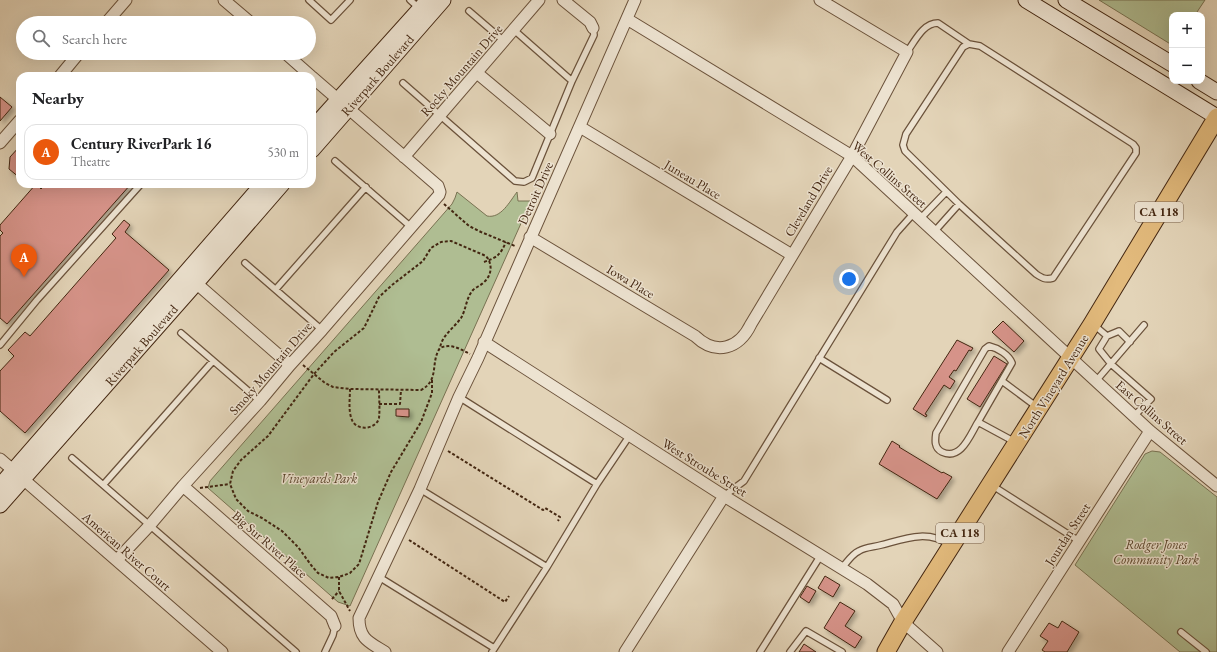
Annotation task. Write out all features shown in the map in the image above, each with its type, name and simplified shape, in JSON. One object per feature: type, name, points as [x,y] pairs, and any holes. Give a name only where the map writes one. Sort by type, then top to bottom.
[{"type":"main road","name":"North Vineyard Avenue","points":[[886,652],[903,622],[1092,324],[1217,117]]},
{"type":"street","points":[[112,16],[126,0]]},
{"type":"street","name":"Riverpark Boulevard","points":[[316,126],[343,104],[443,0]]},
{"type":"street","name":"Rocky Mountain Drive","points":[[404,157],[441,116],[539,0]]},
{"type":"street","points":[[563,0],[590,22],[593,28]]},
{"type":"street","name":"Detroit Drive","points":[[386,652],[368,641],[359,629],[359,618],[420,489],[459,397],[478,358],[524,250],[580,127],[635,0]]},
{"type":"street","points":[[820,0],[907,52]]},
{"type":"street","points":[[1026,0],[1217,117]]},
{"type":"street","points":[[1066,0],[1169,62]]},
{"type":"street","points":[[230,2],[244,16]]},
{"type":"street","name":"Riverpark Boulevard","points":[[316,144],[343,104],[419,3]]},
{"type":"street","name":"West Collins Street","points":[[627,19],[852,156],[1070,357]]},
{"type":"street","name":"Cleveland Drive","points":[[718,348],[732,346],[740,341],[746,334],[852,156],[907,52]]},
{"type":"street","points":[[63,72],[73,60]]},
{"type":"street","points":[[292,60],[305,72]]},
{"type":"street","points":[[477,73],[550,134]]},
{"type":"street","points":[[316,81],[438,186],[438,195]]},
{"type":"street","points":[[1204,84],[1217,92]]},
{"type":"street","points":[[0,143],[16,125]]},
{"type":"street","name":"Juneau Place","points":[[580,127],[792,255]]},
{"type":"street","name":"Riverpark Boulevard","points":[[0,505],[18,475],[260,188]]},
{"type":"street","name":"Riverpark Boulevard","points":[[0,486],[18,475],[196,283],[279,188]]},
{"type":"street","name":"Smoky Mountain Drive","points":[[117,560],[260,401],[438,195]]},
{"type":"street","name":"Iowa Place","points":[[530,237],[695,336],[705,344],[718,348]]},
{"type":"street","points":[[196,283],[293,362]]},
{"type":"street","name":"West Stroube Street","points":[[484,342],[724,496],[867,584],[893,604],[903,622],[937,652]]},
{"type":"street","name":"East Collins Street","points":[[1070,357],[1150,431],[1217,486]]},
{"type":"street","name":"Jourdan Street","points":[[1008,652],[1150,431]]},
{"type":"street","name":"American River Court","points":[[0,459],[222,652]]},
{"type":"street","name":"Big Sur River Place","points":[[183,486],[331,616],[335,626]]},
{"type":"street","points":[[625,652],[724,496]]},
{"type":"lane","points":[[309,0],[331,20],[350,0]]},
{"type":"lane","points":[[469,11],[505,41]]},
{"type":"lane","points":[[907,52],[928,25],[938,23],[969,44],[980,46],[1133,144],[1136,148],[1136,154],[1053,278],[1041,278],[1036,274],[946,192],[905,151],[903,145],[904,139],[963,47],[969,44]]},
{"type":"lane","points":[[403,83],[515,181],[524,182],[532,178],[572,81],[594,35],[593,28]]},
{"type":"lane","points":[[514,30],[572,81]]},
{"type":"lane","points":[[335,161],[411,227]]},
{"type":"lane","points":[[0,344],[37,300],[137,188]]},
{"type":"lane","points":[[276,289],[366,188]]},
{"type":"lane","points":[[724,496],[744,481],[897,232],[946,192]]},
{"type":"lane","points":[[934,232],[959,204]]},
{"type":"lane","points":[[244,263],[322,330]]},
{"type":"lane","points":[[1092,324],[1107,336]]},
{"type":"lane","points":[[1096,381],[1144,325]]},
{"type":"lane","points":[[1130,342],[1119,331],[1107,336],[1099,349],[1111,364],[1150,399],[1134,416]]},
{"type":"lane","points":[[181,333],[260,401]]},
{"type":"lane","points":[[989,346],[994,347],[1010,358],[1012,363],[978,422],[966,443],[954,453],[947,454],[938,450],[935,443],[936,433],[985,349],[989,346]]},
{"type":"lane","points":[[819,358],[887,400]]},
{"type":"lane","points":[[104,484],[213,360]]},
{"type":"lane","points":[[1002,381],[1038,408]]},
{"type":"lane","points":[[459,397],[597,484]]},
{"type":"lane","points":[[978,422],[1017,443]]},
{"type":"lane","points":[[379,577],[493,650],[597,484],[630,435]]},
{"type":"lane","points":[[72,458],[104,484],[296,652]]},
{"type":"lane","points":[[991,484],[1079,541]]},
{"type":"lane","points":[[420,489],[546,567]]},
{"type":"lane","points":[[842,568],[849,559],[860,550],[910,538],[925,536],[933,537],[942,540],[951,547]]},
{"type":"lane","points":[[760,652],[821,555]]},
{"type":"lane","points":[[325,652],[333,635],[335,626]]},
{"type":"lane","points":[[790,652],[806,631],[842,652]]},
{"type":"lane","points":[[1181,632],[1206,652]]},
{"type":"path","points":[[438,195],[469,226],[524,250]]},
{"type":"path","points":[[451,241],[476,251],[486,256],[490,260],[492,269],[485,282],[474,289],[464,306],[462,317],[441,340],[432,380],[432,393],[421,422],[391,472],[378,502],[359,564],[350,573],[340,577],[329,578],[318,573],[282,531],[248,511],[236,499],[230,484],[233,471],[240,460],[268,436],[314,374],[334,352],[364,328],[379,297],[423,261],[432,248],[441,242],[451,241]]},
{"type":"path","points":[[484,262],[497,258],[506,242]]},
{"type":"path","points":[[440,348],[444,346],[453,346],[478,358]]},
{"type":"path","points":[[293,362],[333,387],[350,389],[421,390],[430,384],[432,380]]},
{"type":"path","points":[[350,389],[350,416],[355,425],[360,427],[372,426],[379,418],[379,389]]},
{"type":"path","points":[[379,404],[400,404],[401,390]]},
{"type":"path","points":[[448,451],[543,510],[545,508],[560,517],[558,521]]},
{"type":"path","points":[[197,488],[230,484]]},
{"type":"path","points":[[409,540],[505,602],[509,596]]},
{"type":"path","points":[[340,577],[339,591],[349,610],[359,618]]},
{"type":"path","points":[[332,599],[339,591]]},
{"type":"green space","points":[[1099,0],[1205,0],[1197,12],[1169,12],[1169,43]]},
{"type":"green space","name":"Vineyards Park","points":[[457,192],[487,216],[497,215],[501,212],[517,192],[518,201],[531,201],[350,606],[338,602],[208,488],[210,481],[452,204]]},
{"type":"green space","name":"Rodger Jones Community Park","points":[[1152,451],[1160,452],[1217,497],[1217,652],[1180,652],[1075,565],[1145,454]]},
{"type":"building","points":[[0,97],[12,107],[0,121]]},
{"type":"building","points":[[16,150],[16,175],[9,169],[10,157]]},
{"type":"building","points":[[32,188],[127,188],[7,324],[0,318],[0,236],[3,233],[0,230],[0,225]]},
{"type":"building","points":[[124,220],[130,225],[125,232],[169,270],[25,433],[0,411],[0,371],[14,356],[8,350],[25,332],[30,336],[116,238],[112,234]]},
{"type":"building","points":[[1003,321],[1024,341],[1014,352],[992,332]]},
{"type":"building","points":[[957,340],[973,348],[971,351],[969,350],[956,371],[954,370],[949,377],[955,381],[950,389],[944,385],[925,414],[927,415],[926,417],[913,409]]},
{"type":"building","points":[[994,356],[1007,364],[980,407],[967,399]]},
{"type":"building","points":[[396,409],[409,409],[409,417],[396,416]]},
{"type":"building","points":[[892,441],[900,446],[899,447],[942,473],[943,472],[952,477],[937,499],[879,464]]},
{"type":"building","points":[[825,576],[840,585],[833,597],[818,588]]},
{"type":"building","points":[[807,586],[816,591],[809,603],[800,597]]},
{"type":"building","points":[[840,602],[855,611],[845,626],[862,637],[855,648],[824,628]]},
{"type":"building","points":[[1062,621],[1079,632],[1067,652],[1045,652],[1042,650],[1048,641],[1040,636],[1049,623],[1058,628]]},
{"type":"building","points":[[804,644],[816,652],[799,652]]},
{"type":"place","name":"Century RiverPark 16","points":[[24,277]]}]
